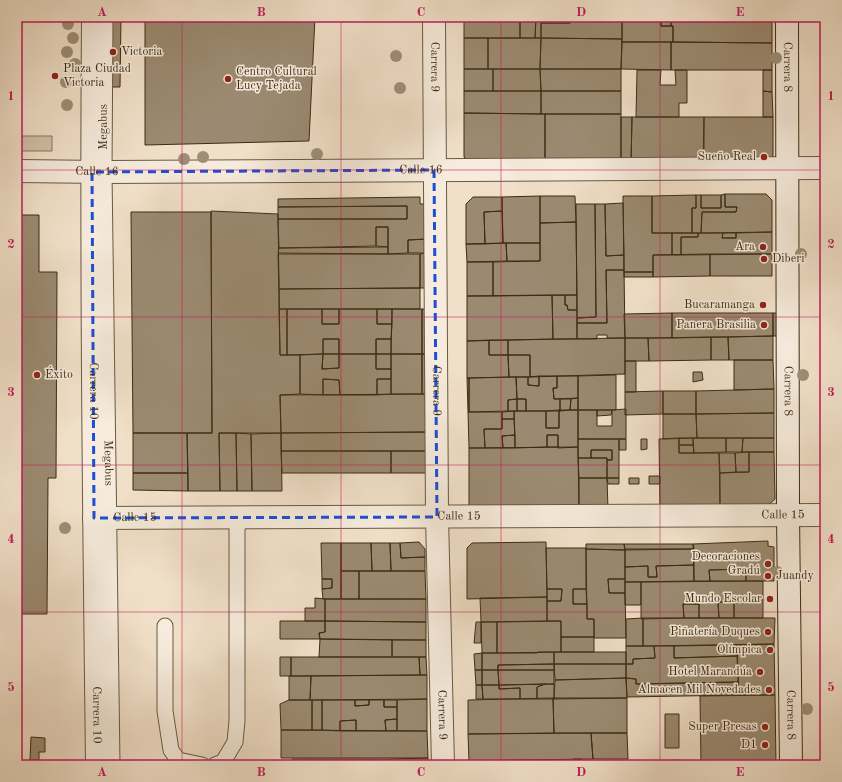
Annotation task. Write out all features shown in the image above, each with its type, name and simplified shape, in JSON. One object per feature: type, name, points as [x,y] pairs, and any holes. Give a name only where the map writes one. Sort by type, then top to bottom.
[{"type":"street","name":"Carrera 10","points":[[93,17],[98,172],[101,519],[97,765]]},
{"type":"street","name":"Carrera 9","points":[[434,17],[437,517],[443,765]]},
{"type":"street","name":"Carrera 8","points":[[787,17],[788,515],[791,765]]},
{"type":"street","name":"Calle 16","points":[[17,171],[98,172],[825,168]]},
{"type":"street","name":"Calle 15","points":[[101,519],[825,515]]},
{"type":"lane","name":"Megabus","points":[[98,172],[105,17]]},
{"type":"lane","points":[[215,765],[223,762],[234,742],[237,721],[237,530],[240,518]]},
{"type":"lane","points":[[101,519],[112,765]]},
{"type":"lane","points":[[165,626],[164,711],[171,750],[178,760],[202,765]]},
{"type":"highlighted area","points":[[434,170],[437,517],[94,518],[92,172]]},
{"type":"shaded area","points":[[17,136],[52,136],[52,151],[17,151]]},
{"type":"building","name":"Victoria","points":[[105,17],[121,17],[120,87],[104,87]]},
{"type":"building","name":"Centro Cultural Lucy Tejada","points":[[145,17],[315,17],[309,141],[145,145]]},
{"type":"building","points":[[464,17],[520,17],[520,38],[464,38]]},
{"type":"building","points":[[520,17],[536,17],[535,38],[520,38]]},
{"type":"building","points":[[536,17],[570,17],[570,23],[541,23],[541,38],[535,38]]},
{"type":"building","points":[[570,17],[622,17],[622,39],[541,38],[541,23],[570,23]]},
{"type":"building","points":[[622,17],[661,17],[661,26],[673,26],[673,42],[622,42]]},
{"type":"building","points":[[661,17],[671,17],[671,26],[661,26]]},
{"type":"building","points":[[671,17],[772,17],[772,43],[673,42],[673,26],[671,26]]},
{"type":"building","points":[[464,38],[488,38],[488,69],[464,69]]},
{"type":"building","points":[[488,38],[541,38],[540,69],[488,69]]},
{"type":"building","points":[[541,38],[622,39],[621,69],[540,69]]},
{"type":"building","points":[[622,42],[671,42],[671,70],[621,69]]},
{"type":"building","points":[[671,42],[772,43],[772,70],[671,70]]},
{"type":"building","points":[[464,69],[493,69],[493,91],[464,91]]},
{"type":"building","points":[[493,69],[540,69],[541,91],[493,91]]},
{"type":"building","points":[[540,69],[621,69],[621,91],[541,91]]},
{"type":"building","points":[[637,70],[661,70],[660,85],[676,85],[675,70],[687,70],[687,103],[679,103],[679,117],[636,117]]},
{"type":"building","points":[[763,70],[772,70],[772,92],[763,91]]},
{"type":"building","points":[[464,91],[541,91],[541,114],[464,113]]},
{"type":"building","points":[[541,91],[621,91],[621,114],[541,114]]},
{"type":"building","points":[[763,91],[772,92],[773,117],[763,117]]},
{"type":"building","points":[[464,113],[545,114],[545,163],[471,163],[464,157]]},
{"type":"building","points":[[545,114],[621,114],[621,164],[545,163]]},
{"type":"building","points":[[621,117],[632,117],[631,164],[621,164]]},
{"type":"building","points":[[632,117],[704,117],[703,164],[631,164]]},
{"type":"building","points":[[704,117],[773,117],[773,165],[704,165]]},
{"type":"building","points":[[725,194],[725,207],[737,207],[736,212],[702,212],[701,233],[692,233],[692,208],[696,208],[696,195],[701,195],[701,208],[721,208],[721,195]]},
{"type":"building","points":[[725,194],[766,194],[772,200],[772,232],[701,233],[702,212],[736,212],[737,207],[725,207]]},
{"type":"building","points":[[696,195],[696,208],[692,208],[692,233],[652,233],[652,196]]},
{"type":"building","points":[[701,195],[721,195],[721,208],[701,208]]},
{"type":"building","points":[[540,196],[575,196],[576,222],[540,223]]},
{"type":"building","points":[[540,196],[540,243],[503,243],[502,197]]},
{"type":"building","points":[[623,196],[652,196],[652,233],[672,233],[672,255],[653,255],[653,272],[624,272]]},
{"type":"building","points":[[420,197],[420,204],[427,204],[428,239],[408,240],[408,253],[388,254],[388,227],[376,227],[376,246],[279,248],[278,219],[407,219],[407,206],[278,207],[278,199]]},
{"type":"building","points":[[473,197],[502,197],[502,211],[484,212],[485,244],[466,244],[466,204]]},
{"type":"building","points":[[623,203],[624,255],[606,256],[605,204]]},
{"type":"building","points":[[576,204],[595,204],[596,317],[577,318]]},
{"type":"building","points":[[595,204],[605,204],[606,256],[624,255],[624,270],[606,270],[607,323],[577,323],[577,318],[596,317]]},
{"type":"building","points":[[407,206],[407,219],[278,219],[278,207]]},
{"type":"building","points":[[211,211],[278,214],[280,355],[300,355],[300,394],[280,395],[281,433],[219,433],[220,491],[188,491],[187,433],[212,433]]},
{"type":"building","points":[[502,211],[503,243],[485,244],[484,212]]},
{"type":"building","points":[[131,212],[211,212],[212,433],[133,433]]},
{"type":"building","name":"Éxito","points":[[17,215],[39,215],[39,272],[57,272],[56,478],[48,478],[47,614],[17,614]]},
{"type":"building","points":[[576,222],[577,295],[493,296],[493,262],[540,261],[540,223]]},
{"type":"building","points":[[376,227],[388,227],[388,247],[376,246]]},
{"type":"building","points":[[772,232],[772,254],[681,255],[681,237],[698,237],[698,233],[723,233],[722,238],[736,238],[736,233]]},
{"type":"building","points":[[672,233],[698,233],[698,237],[681,237],[681,255],[672,255]]},
{"type":"building","points":[[723,233],[736,233],[736,238],[722,238]]},
{"type":"building","points":[[428,239],[428,253],[408,253],[408,240]]},
{"type":"building","points":[[506,243],[540,243],[540,261],[507,261]]},
{"type":"building","points":[[506,243],[507,261],[467,262],[466,244]]},
{"type":"building","points":[[388,247],[388,254],[278,253],[279,248]]},
{"type":"building","points":[[428,253],[428,288],[420,288],[420,254]]},
{"type":"building","points":[[278,254],[420,254],[420,288],[279,289]]},
{"type":"building","points":[[710,254],[710,276],[653,277],[653,255]]},
{"type":"building","points":[[710,254],[772,254],[772,276],[710,276]]},
{"type":"building","points":[[467,262],[493,262],[493,296],[467,296]]},
{"type":"building","points":[[606,270],[624,270],[625,338],[607,338],[607,335],[597,335],[597,339],[577,339],[577,323],[607,323]]},
{"type":"building","points":[[624,272],[653,272],[653,277],[624,277]]},
{"type":"building","points":[[420,288],[420,309],[279,309],[279,289]]},
{"type":"building","points":[[552,295],[565,295],[565,305],[567,305],[568,310],[577,310],[577,339],[553,339]]},
{"type":"building","points":[[552,295],[553,339],[467,341],[467,296]]},
{"type":"building","points":[[565,295],[577,295],[577,310],[568,310],[567,305],[565,305]]},
{"type":"building","points":[[279,309],[287,309],[287,355],[280,355]]},
{"type":"building","points":[[287,309],[322,309],[322,324],[339,324],[339,309],[377,309],[377,324],[392,324],[391,339],[376,339],[376,354],[339,354],[339,339],[323,339],[323,354],[287,355]]},
{"type":"building","points":[[322,309],[339,309],[339,324],[322,324]]},
{"type":"building","points":[[377,309],[392,309],[392,324],[377,324]]},
{"type":"building","points":[[392,309],[422,309],[422,354],[391,354]]},
{"type":"building","points":[[422,309],[431,309],[431,354],[422,354]]},
{"type":"building","points":[[672,313],[672,338],[625,338],[624,314]]},
{"type":"building","points":[[672,313],[773,313],[773,336],[672,338]]},
{"type":"building","points":[[773,313],[781,313],[781,336],[773,336]]},
{"type":"building","points":[[773,336],[773,360],[729,360],[728,337]]},
{"type":"building","points":[[711,337],[728,337],[729,360],[711,360]]},
{"type":"building","points":[[711,337],[711,360],[649,361],[648,338]]},
{"type":"building","points":[[625,338],[648,338],[649,361],[625,361]]},
{"type":"building","points":[[625,338],[625,374],[530,377],[530,355],[508,355],[508,340]]},
{"type":"building","points":[[323,339],[339,339],[339,354],[323,354]]},
{"type":"building","points":[[376,339],[391,339],[391,354],[376,354]]},
{"type":"building","points":[[489,340],[489,355],[508,355],[509,377],[467,378],[467,341]]},
{"type":"building","points":[[489,340],[508,340],[508,355],[489,355]]},
{"type":"building","points":[[323,354],[339,354],[339,368],[322,369]]},
{"type":"building","points":[[323,354],[322,369],[339,368],[339,354],[376,354],[376,369],[391,369],[391,379],[377,379],[377,395],[340,395],[339,380],[323,379],[323,395],[300,394],[300,355]]},
{"type":"building","points":[[376,354],[391,354],[391,369],[376,369]]},
{"type":"building","points":[[391,354],[422,354],[422,394],[391,394]]},
{"type":"building","points":[[422,354],[431,354],[429,394],[422,394]]},
{"type":"building","points":[[508,355],[530,355],[530,377],[509,377]]},
{"type":"building","points":[[734,360],[773,360],[774,389],[734,390]]},
{"type":"building","points":[[625,361],[636,361],[636,392],[625,392]]},
{"type":"building","points":[[693,372],[702,372],[703,380],[693,382]]},
{"type":"building","points":[[616,375],[616,410],[578,410],[578,376]]},
{"type":"building","points":[[539,376],[539,386],[528,385],[528,377]]},
{"type":"building","points":[[539,376],[557,376],[557,388],[553,388],[554,399],[560,399],[560,411],[526,411],[526,399],[517,399],[516,377],[528,377],[528,385],[539,386]]},
{"type":"building","points":[[557,376],[578,376],[578,398],[554,399],[553,388],[557,388]]},
{"type":"building","points":[[516,377],[517,399],[508,400],[508,411],[469,412],[469,378]]},
{"type":"building","points":[[467,378],[469,378],[469,412],[468,412]]},
{"type":"building","points":[[323,379],[339,380],[340,395],[323,395]]},
{"type":"building","points":[[377,379],[391,379],[391,394],[377,395]]},
{"type":"building","points":[[774,389],[774,413],[696,414],[696,391]]},
{"type":"building","points":[[663,391],[696,391],[696,414],[663,414]]},
{"type":"building","points":[[663,391],[663,414],[625,415],[625,392]]},
{"type":"building","points":[[429,394],[430,432],[281,433],[280,395]]},
{"type":"building","points":[[578,398],[578,410],[570,410],[571,399]]},
{"type":"building","points":[[517,399],[517,411],[508,411],[508,400]]},
{"type":"building","points":[[517,399],[526,399],[526,411],[517,411]]},
{"type":"building","points":[[560,399],[571,399],[570,410],[560,411]]},
{"type":"building","points":[[626,409],[626,439],[578,439],[578,410],[597,410],[597,426],[612,426],[612,410]]},
{"type":"building","points":[[559,410],[559,428],[546,428],[546,411]]},
{"type":"building","points":[[559,410],[578,410],[578,447],[558,448],[558,435],[547,435],[547,447],[515,448],[514,411],[546,411],[546,428],[559,428]]},
{"type":"building","points":[[597,410],[612,410],[611,415],[597,416]]},
{"type":"building","points":[[514,411],[514,419],[502,419],[502,412]]},
{"type":"building","points":[[468,412],[502,412],[502,429],[484,429],[485,448],[469,448]]},
{"type":"building","points":[[774,413],[774,438],[697,438],[696,414]]},
{"type":"building","points":[[663,414],[696,414],[697,438],[663,439]]},
{"type":"building","points":[[502,419],[514,419],[515,435],[502,436],[503,448],[485,448],[484,429],[502,429]]},
{"type":"building","points":[[430,432],[430,451],[281,451],[281,433]]},
{"type":"building","points":[[133,433],[187,433],[188,473],[133,473]]},
{"type":"building","points":[[219,433],[236,433],[237,491],[220,491]]},
{"type":"building","points":[[236,433],[251,434],[252,491],[237,491]]},
{"type":"building","points":[[281,433],[282,491],[252,491],[251,434]]},
{"type":"building","points":[[515,435],[515,448],[503,448],[502,436]]},
{"type":"building","points":[[547,435],[558,435],[558,447],[547,447]]},
{"type":"building","points":[[679,438],[693,438],[693,445],[679,445]]},
{"type":"building","points":[[679,438],[679,453],[719,453],[720,508],[660,509],[659,439]]},
{"type":"building","points":[[693,438],[726,438],[726,452],[694,453]]},
{"type":"building","points":[[726,438],[743,438],[742,452],[726,452]]},
{"type":"building","points":[[743,438],[774,438],[774,452],[742,452]]},
{"type":"building","points":[[578,439],[619,439],[619,478],[607,478],[607,460],[612,460],[612,450],[591,450],[591,458],[578,458]]},
{"type":"building","points":[[619,439],[626,439],[626,450],[619,450]]},
{"type":"building","points":[[641,439],[647,439],[647,449],[641,450]]},
{"type":"building","points":[[679,445],[693,445],[694,453],[679,453]]},
{"type":"building","points":[[578,447],[579,510],[469,506],[469,448]]},
{"type":"building","points":[[591,450],[612,450],[612,460],[607,460],[607,458],[591,458]]},
{"type":"building","points":[[281,451],[391,451],[391,473],[282,473]]},
{"type":"building","points":[[391,451],[430,451],[430,473],[391,473]]},
{"type":"building","points":[[749,452],[749,472],[736,472],[735,453]]},
{"type":"building","points":[[749,452],[774,452],[775,499],[765,508],[720,508],[720,473],[749,472]]},
{"type":"building","points":[[719,453],[735,453],[736,472],[720,473]]},
{"type":"building","points":[[578,458],[607,458],[607,478],[579,478]]},
{"type":"building","points":[[133,473],[188,473],[188,491],[133,490]]},
{"type":"building","points":[[649,476],[660,476],[660,484],[649,484]]},
{"type":"building","points":[[579,478],[607,478],[608,509],[579,510]]},
{"type":"building","points":[[607,478],[619,478],[619,484],[608,484]]},
{"type":"building","points":[[629,478],[639,478],[639,484],[629,484]]},
{"type":"building","points":[[768,541],[768,546],[774,547],[774,581],[746,581],[746,569],[709,570],[710,581],[694,581],[693,544]]},
{"type":"building","points":[[419,542],[425,549],[425,557],[401,558],[400,543]]},
{"type":"building","points":[[546,542],[547,597],[467,599],[467,548],[472,543]]},
{"type":"building","points":[[321,543],[341,543],[341,599],[323,599],[322,589],[332,588],[332,579],[322,579]]},
{"type":"building","points":[[341,543],[371,543],[372,571],[341,571]]},
{"type":"building","points":[[371,543],[390,543],[391,571],[372,571]]},
{"type":"building","points":[[390,543],[400,543],[401,558],[425,557],[425,571],[391,571]]},
{"type":"building","points":[[586,544],[624,544],[625,550],[586,549]]},
{"type":"building","points":[[624,544],[693,544],[694,549],[625,550]]},
{"type":"building","points":[[546,548],[586,548],[586,589],[573,589],[573,604],[587,604],[587,619],[594,619],[594,637],[561,637],[561,621],[547,621],[547,601],[561,601],[562,589],[547,589]]},
{"type":"building","points":[[586,549],[625,550],[625,579],[608,579],[609,593],[625,593],[626,638],[594,638],[594,619],[587,619]]},
{"type":"building","points":[[625,549],[694,549],[694,565],[656,566],[657,577],[648,577],[648,566],[625,567]]},
{"type":"building","points":[[694,565],[694,581],[625,582],[625,567],[648,566],[648,577],[657,577],[656,566]]},
{"type":"building","points":[[746,569],[746,581],[710,581],[709,570]]},
{"type":"building","points":[[341,571],[359,571],[359,599],[341,599]]},
{"type":"building","points":[[359,571],[425,571],[426,599],[359,599]]},
{"type":"building","points":[[322,579],[332,579],[332,588],[322,589]]},
{"type":"building","points":[[608,579],[625,579],[625,593],[609,593]]},
{"type":"building","points":[[763,581],[763,618],[734,618],[734,602],[718,602],[719,618],[699,618],[699,604],[683,604],[684,618],[641,619],[641,582]]},
{"type":"building","points":[[625,582],[641,582],[641,605],[625,605]]},
{"type":"building","points":[[547,589],[562,589],[561,601],[547,601]]},
{"type":"building","points":[[573,589],[586,589],[587,604],[573,604]]},
{"type":"building","points":[[547,597],[547,621],[481,622],[480,598]]},
{"type":"building","points":[[315,598],[325,599],[325,621],[305,621],[305,608],[315,608]]},
{"type":"building","points":[[325,599],[426,599],[426,622],[325,621]]},
{"type":"building","points":[[718,602],[734,602],[734,618],[719,618]]},
{"type":"building","points":[[683,604],[699,604],[699,618],[684,618]]},
{"type":"building","points":[[643,618],[643,646],[626,646],[626,619]]},
{"type":"building","points":[[643,618],[775,618],[774,644],[643,646]]},
{"type":"building","points":[[280,621],[325,621],[325,632],[319,633],[320,639],[280,639]]},
{"type":"building","points":[[325,621],[426,622],[426,640],[320,639],[319,633],[325,632]]},
{"type":"building","points":[[561,621],[561,652],[497,653],[497,622]]},
{"type":"building","points":[[476,622],[481,622],[481,643],[474,643]]},
{"type":"building","points":[[481,622],[497,622],[497,653],[482,653]]},
{"type":"building","points":[[561,637],[594,637],[594,652],[561,652]]},
{"type":"building","points":[[320,639],[392,640],[392,657],[319,657]]},
{"type":"building","points":[[392,640],[426,640],[426,657],[392,657]]},
{"type":"building","points":[[774,644],[775,695],[739,695],[737,645]]},
{"type":"building","points":[[737,645],[737,656],[674,658],[674,646]]},
{"type":"building","points":[[626,646],[654,646],[655,658],[633,659],[633,664],[626,664]]},
{"type":"building","points":[[654,646],[674,646],[674,658],[737,656],[738,682],[636,684],[636,679],[626,678],[626,664],[633,664],[633,659],[655,658]]},
{"type":"building","points":[[554,652],[554,664],[498,665],[498,670],[482,670],[482,653]]},
{"type":"building","points":[[554,652],[626,652],[626,664],[554,664]]},
{"type":"building","points":[[482,653],[482,670],[475,670],[474,654]]},
{"type":"building","points":[[280,657],[291,657],[291,676],[280,676]]},
{"type":"building","points":[[291,657],[419,657],[420,675],[291,676]]},
{"type":"building","points":[[419,657],[426,657],[427,675],[420,675]]},
{"type":"building","points":[[554,664],[626,664],[626,678],[555,680]]},
{"type":"building","points":[[554,664],[554,670],[498,670],[498,665]]},
{"type":"building","points":[[475,670],[482,670],[482,685],[476,685]]},
{"type":"building","points":[[482,670],[498,670],[499,685],[482,685]]},
{"type":"building","points":[[498,670],[554,670],[554,684],[499,685]]},
{"type":"building","points":[[427,675],[427,699],[310,700],[311,676]]},
{"type":"building","points":[[289,676],[311,676],[310,700],[289,700]]},
{"type":"building","points":[[626,678],[636,679],[636,684],[738,682],[739,695],[627,697]]},
{"type":"building","points":[[626,678],[627,698],[554,699],[555,680]]},
{"type":"building","points":[[545,684],[537,687],[537,699],[520,699],[520,688],[499,689],[499,685]]},
{"type":"building","points":[[545,684],[554,684],[554,699],[537,699],[537,687]]},
{"type":"building","points":[[476,685],[482,685],[483,699],[476,699]]},
{"type":"building","points":[[482,685],[499,685],[499,689],[520,688],[520,699],[483,699]]},
{"type":"building","points":[[775,695],[776,765],[701,765],[700,696]]},
{"type":"building","points":[[553,698],[627,698],[627,733],[554,733]]},
{"type":"building","points":[[553,698],[554,733],[468,734],[468,700]]},
{"type":"building","points":[[427,699],[427,731],[397,731],[397,700]]},
{"type":"building","points":[[289,700],[312,700],[312,730],[281,730],[280,704]]},
{"type":"building","points":[[312,700],[322,700],[322,730],[312,730]]},
{"type":"building","points":[[322,700],[355,700],[355,706],[369,705],[369,700],[384,700],[384,707],[397,707],[397,719],[385,720],[386,731],[356,731],[356,720],[340,721],[340,731],[322,730]]},
{"type":"building","points":[[355,700],[369,700],[369,705],[355,706]]},
{"type":"building","points":[[384,700],[397,700],[397,707],[384,707]]},
{"type":"building","points":[[665,714],[679,714],[679,748],[665,748]]},
{"type":"building","points":[[397,719],[397,731],[386,731],[385,720]]},
{"type":"building","points":[[356,720],[356,731],[340,731],[340,721]]},
{"type":"building","points":[[281,730],[427,731],[428,758],[281,758]]},
{"type":"building","points":[[591,733],[627,733],[628,759],[593,759]]},
{"type":"building","points":[[591,733],[593,759],[469,761],[468,734]]},
{"type":"building","points":[[31,737],[45,738],[45,752],[39,752],[39,760],[30,760]]},
{"type":"building","points":[[428,758],[428,765],[391,765],[391,759]]},
{"type":"building","points":[[292,759],[391,759],[391,765],[292,765]]},
{"type":"building","points":[[573,759],[582,759],[582,765],[573,765]]},
{"type":"building","points":[[516,760],[528,760],[529,765],[517,765]]},
{"type":"building","points":[[516,760],[517,765],[469,765],[469,761]]},
{"type":"building","points":[[528,760],[538,760],[538,765],[529,765]]},
{"type":"building","points":[[538,760],[558,760],[558,765],[538,765]]},
{"type":"building","points":[[558,760],[567,760],[567,765],[558,765]]},
{"type":"building","points":[[679,760],[679,765],[665,765],[666,761]]},
{"type":"place","name":"Victoria","points":[[113,52]]},
{"type":"place","name":"Plaza Ciudad Victoria","points":[[55,76]]},
{"type":"place","name":"Centro Cultural Lucy Tejada","points":[[228,79]]},
{"type":"place","name":"Sueño Real","points":[[764,157]]},
{"type":"place","name":"Ara","points":[[763,247]]},
{"type":"place","name":"Diberi","points":[[764,259]]},
{"type":"place","name":"Bucaramanga","points":[[763,305]]},
{"type":"place","name":"Panera Brasilia","points":[[764,325]]},
{"type":"place","name":"Éxito","points":[[37,375]]},
{"type":"place","name":"Decoraciones Gradú","points":[[768,564]]},
{"type":"place","name":"Juandy","points":[[768,576]]},
{"type":"place","name":"Mundo Escolar","points":[[770,599]]},
{"type":"place","name":"Piñatería Duques","points":[[768,632]]},
{"type":"place","name":"Olímpica","points":[[770,650]]},
{"type":"place","name":"Hotel Marandúa","points":[[760,672]]},
{"type":"place","name":"Almacen Mil Novedades","points":[[769,690]]},
{"type":"place","name":"Super Presas","points":[[765,727]]},
{"type":"place","name":"D1","points":[[765,745]]}]
